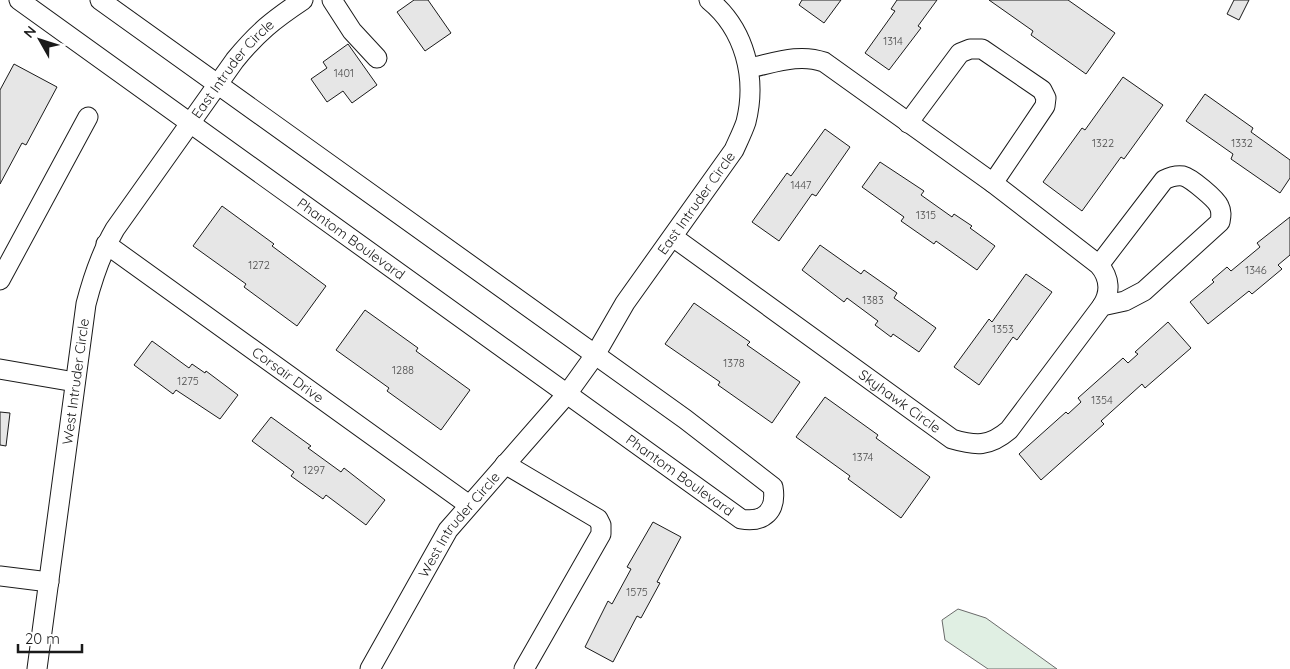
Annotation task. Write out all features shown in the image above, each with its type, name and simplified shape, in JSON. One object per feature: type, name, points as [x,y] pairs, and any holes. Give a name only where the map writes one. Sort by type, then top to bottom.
[{"type":"street","name":"Phantom Boulevard","points":[[19,0],[741,519],[751,521],[762,518],[770,510],[775,498],[773,487],[684,419],[100,0]]},
{"type":"street","name":"East Intruder Circle","points":[[190,123],[254,37],[272,21],[303,0]]},
{"type":"street","points":[[332,0],[352,31],[377,58]]},
{"type":"street","name":"East Intruder Circle","points":[[567,394],[595,355],[626,304],[734,150],[746,123],[750,98],[749,68],[741,41],[730,21],[709,0]]},
{"type":"street","points":[[908,122],[960,53],[970,49],[982,49],[1042,90],[1046,98],[1045,106],[993,183]]},
{"type":"street","name":"Skyhawk Circle","points":[[673,237],[952,439],[969,444],[985,444],[998,439],[1008,430],[1108,297],[1109,282],[1099,265],[993,183],[824,62],[801,57],[749,68]]},
{"type":"street","points":[[0,280],[88,117]]},
{"type":"street","name":"West Intruder Circle","points":[[37,669],[86,304],[95,272],[106,244],[190,123]]},
{"type":"street","points":[[1099,265],[1164,180],[1173,176],[1184,176],[1191,180],[1218,204],[1222,212],[1220,222],[1144,291],[1125,301],[1102,306]]},
{"type":"street","name":"Corsair Drive","points":[[106,244],[469,505]]},
{"type":"street","points":[[0,369],[75,382]]},
{"type":"street","name":"West Intruder Circle","points":[[374,667],[448,530],[567,394]]},
{"type":"street","points":[[505,464],[598,519],[601,525],[601,534],[524,669]]},
{"type":"street","points":[[0,576],[49,582]]},
{"type":"green space","points":[[958,609],[986,618],[1057,669],[988,669],[945,640],[942,620]]},
{"type":"building","points":[[414,0],[428,0],[451,33],[425,51],[397,12]]},
{"type":"building","points":[[802,0],[841,0],[824,23],[799,5]]},
{"type":"building","points":[[897,0],[937,0],[918,26],[921,28],[889,70],[865,53],[895,11],[891,9]]},
{"type":"building","points":[[989,0],[1068,0],[1115,33],[1086,74],[1031,35],[1033,31]]},
{"type":"building","points":[[1234,0],[1249,0],[1239,20],[1227,14]]},
{"type":"building","points":[[348,44],[377,85],[352,103],[343,91],[327,102],[311,79],[327,68],[323,62]]},
{"type":"building","points":[[14,64],[57,87],[26,145],[22,143],[0,184],[0,90]]},
{"type":"building","points":[[1123,77],[1163,105],[1124,159],[1121,157],[1082,211],[1043,182],[1082,128],[1085,130]]},
{"type":"building","points":[[1205,94],[1253,128],[1251,132],[1290,160],[1290,178],[1280,193],[1231,159],[1233,154],[1186,121]]},
{"type":"building","points":[[825,129],[850,147],[816,196],[812,194],[779,241],[752,222],[787,173],[791,176]]},
{"type":"building","points":[[880,162],[924,191],[921,195],[952,217],[954,214],[972,226],[970,228],[995,246],[977,270],[936,241],[934,244],[901,221],[904,217],[862,187]]},
{"type":"building","points":[[222,206],[274,244],[272,246],[326,286],[297,326],[244,287],[246,284],[193,246]]},
{"type":"building","points":[[1290,217],[1290,255],[1278,265],[1282,269],[1252,294],[1249,291],[1208,324],[1190,302],[1214,282],[1212,280],[1227,267],[1231,271],[1260,247],[1257,243]]},
{"type":"building","points":[[820,245],[861,274],[864,270],[897,293],[894,298],[936,328],[919,352],[893,334],[891,337],[875,325],[878,321],[847,298],[844,302],[802,270]]},
{"type":"building","points":[[1026,274],[1052,292],[1017,340],[1013,337],[979,385],[954,367],[989,319],[992,322]]},
{"type":"building","points":[[694,303],[750,342],[747,345],[800,382],[772,423],[718,385],[720,382],[665,344]]},
{"type":"building","points":[[365,310],[418,348],[416,351],[470,390],[441,430],[387,391],[389,388],[336,350]]},
{"type":"building","points":[[1168,322],[1191,348],[1145,388],[1142,384],[1101,421],[1104,424],[1041,480],[1019,454],[1066,412],[1068,414],[1081,402],[1078,398],[1123,358],[1128,363],[1138,354],[1135,352]]},
{"type":"building","points":[[152,341],[189,368],[192,364],[205,373],[206,371],[238,395],[220,419],[176,390],[173,394],[134,365]]},
{"type":"building","points":[[825,397],[878,435],[876,438],[930,477],[901,518],[848,479],[850,476],[796,437]]},
{"type":"building","points":[[0,412],[10,413],[6,446],[0,445]]},
{"type":"building","points":[[271,417],[311,446],[308,448],[341,472],[344,468],[385,500],[366,525],[326,495],[323,499],[291,476],[294,472],[252,441]]},
{"type":"building","points":[[653,522],[681,537],[657,582],[660,583],[641,618],[637,616],[613,662],[585,647],[608,601],[612,604],[631,569],[627,567]]}]
